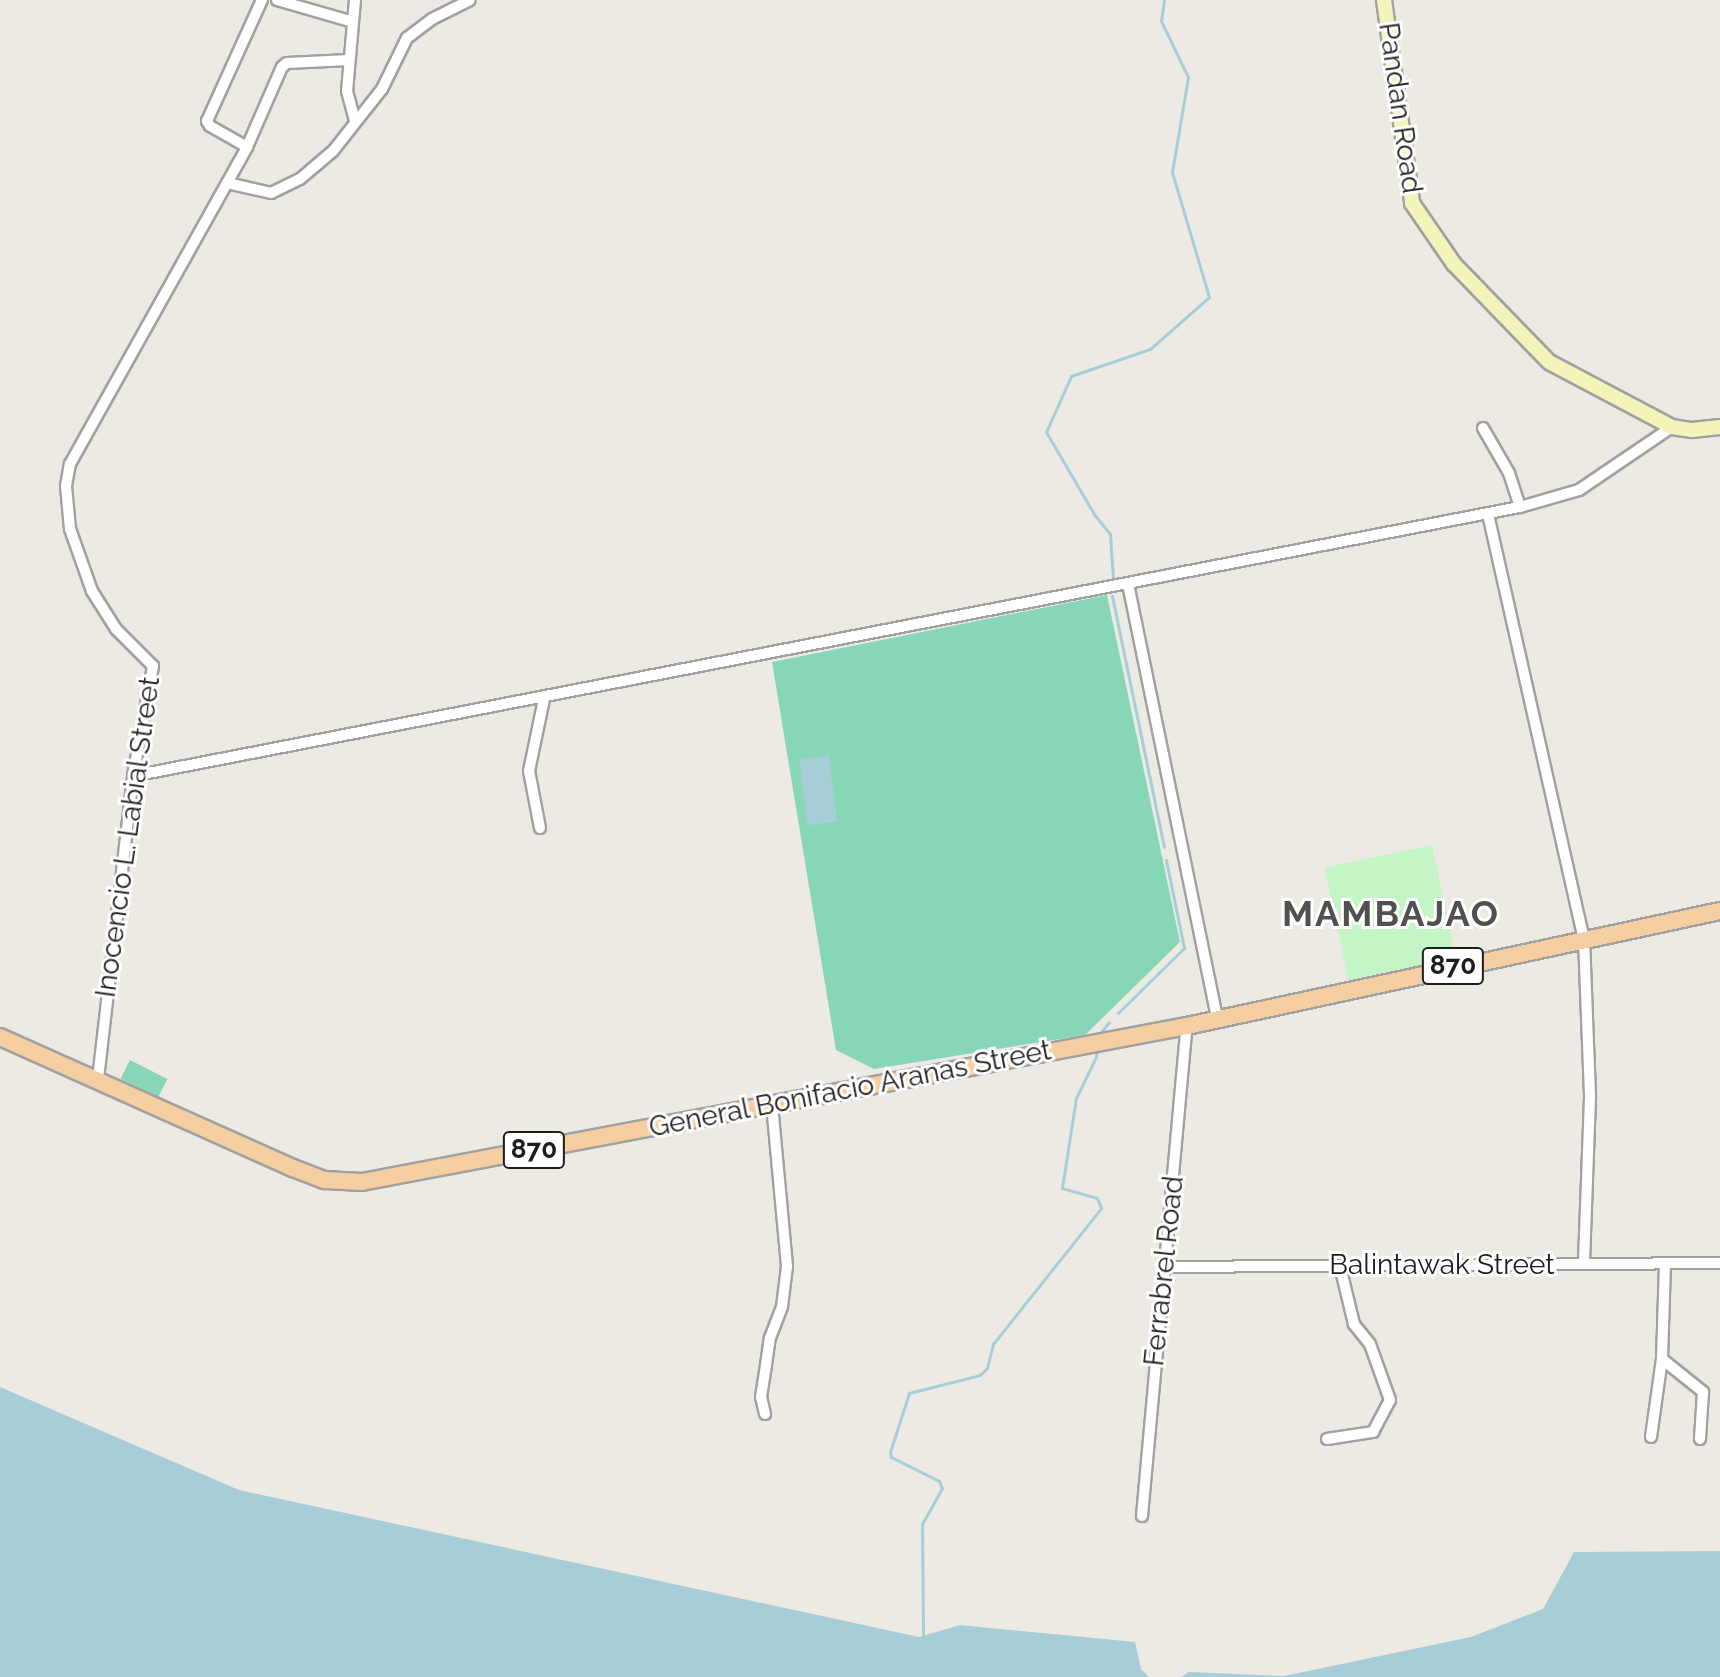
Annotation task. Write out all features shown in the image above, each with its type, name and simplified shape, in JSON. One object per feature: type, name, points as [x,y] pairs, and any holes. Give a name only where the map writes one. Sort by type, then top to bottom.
[{"type":"main road","name":"General Bonifacio Aranas Street","points":[[0,1037],[293,1168],[343,1182],[381,1181],[772,1103],[1187,1026],[1720,911]]},
{"type":"street","points":[[247,147],[210,126],[207,121],[262,0]]},
{"type":"street","points":[[277,0],[353,22]]},
{"type":"street","points":[[355,0],[347,91],[355,121]]},
{"type":"street","points":[[227,183],[271,193],[287,187],[333,151],[382,89],[407,38],[432,19],[470,0]]},
{"type":"street","name":"Pandan Road","points":[[1384,0],[1412,203],[1454,264],[1549,362],[1672,427],[1692,430],[1720,427]]},
{"type":"street","name":"Inocencio L. Labial Street","points":[[98,1079],[133,776],[153,666],[116,629],[92,591],[70,529],[66,486],[70,464],[247,147],[282,67],[287,63],[349,60]]},
{"type":"street","points":[[133,776],[544,699],[1520,507],[1579,490],[1672,427]]},
{"type":"street","points":[[1483,428],[1509,473],[1520,507]]},
{"type":"street","points":[[1488,514],[1584,939],[1590,1098],[1584,1264]]},
{"type":"street","points":[[1128,584],[1217,1019]]},
{"type":"street","points":[[540,828],[529,771],[544,699]]},
{"type":"street","name":"Ferrabrel Road","points":[[1142,1516],[1187,1026]]},
{"type":"street","points":[[765,1414],[761,1397],[770,1338],[782,1307],[787,1266],[772,1103]]},
{"type":"street","name":"Balintawak Street","points":[[1165,1267],[1720,1263]]},
{"type":"street","points":[[1651,1437],[1662,1359],[1665,1264]]},
{"type":"street","points":[[1327,1439],[1373,1432],[1390,1400],[1370,1344],[1354,1324],[1340,1266]]},
{"type":"street","points":[[1662,1359],[1703,1392],[1700,1439]]},
{"type":"green space","points":[[1107,595],[1180,942],[1085,1035],[874,1069],[836,1050],[772,662]]},
{"type":"green space","points":[[1432,845],[1456,957],[1348,980],[1324,868]]},
{"type":"green space","points":[[130,1060],[167,1079],[158,1098],[120,1079]]},
{"type":"water","points":[[829,756],[837,822],[807,825],[799,760]]},
{"type":"water","points":[[0,1387],[239,1490],[919,1637],[960,1625],[1135,1642],[1141,1669],[1149,1677],[0,1677]]},
{"type":"water","points":[[1720,1551],[1720,1677],[1181,1677],[1189,1672],[1284,1676],[1471,1637],[1543,1609],[1574,1552]]},
{"type":"waterway","points":[[1113,579],[1110,534],[1094,514],[1046,432],[1071,376],[1150,349],[1209,297],[1172,172],[1188,77],[1161,21],[1164,0]]},
{"type":"waterway","points":[[1112,596],[1164,847]]},
{"type":"waterway","points":[[1118,1013],[1184,948],[1166,860]]},
{"type":"waterway","points":[[1097,1037],[1109,1022]]},
{"type":"waterway","points":[[923,1635],[922,1524],[942,1488],[939,1481],[891,1457],[890,1452],[909,1393],[980,1375],[987,1368],[993,1344],[1101,1208],[1097,1198],[1062,1188],[1076,1098],[1097,1049]]},
{"type":"district","name":"MAMBAJAO","points":[[1391,914]]}]
